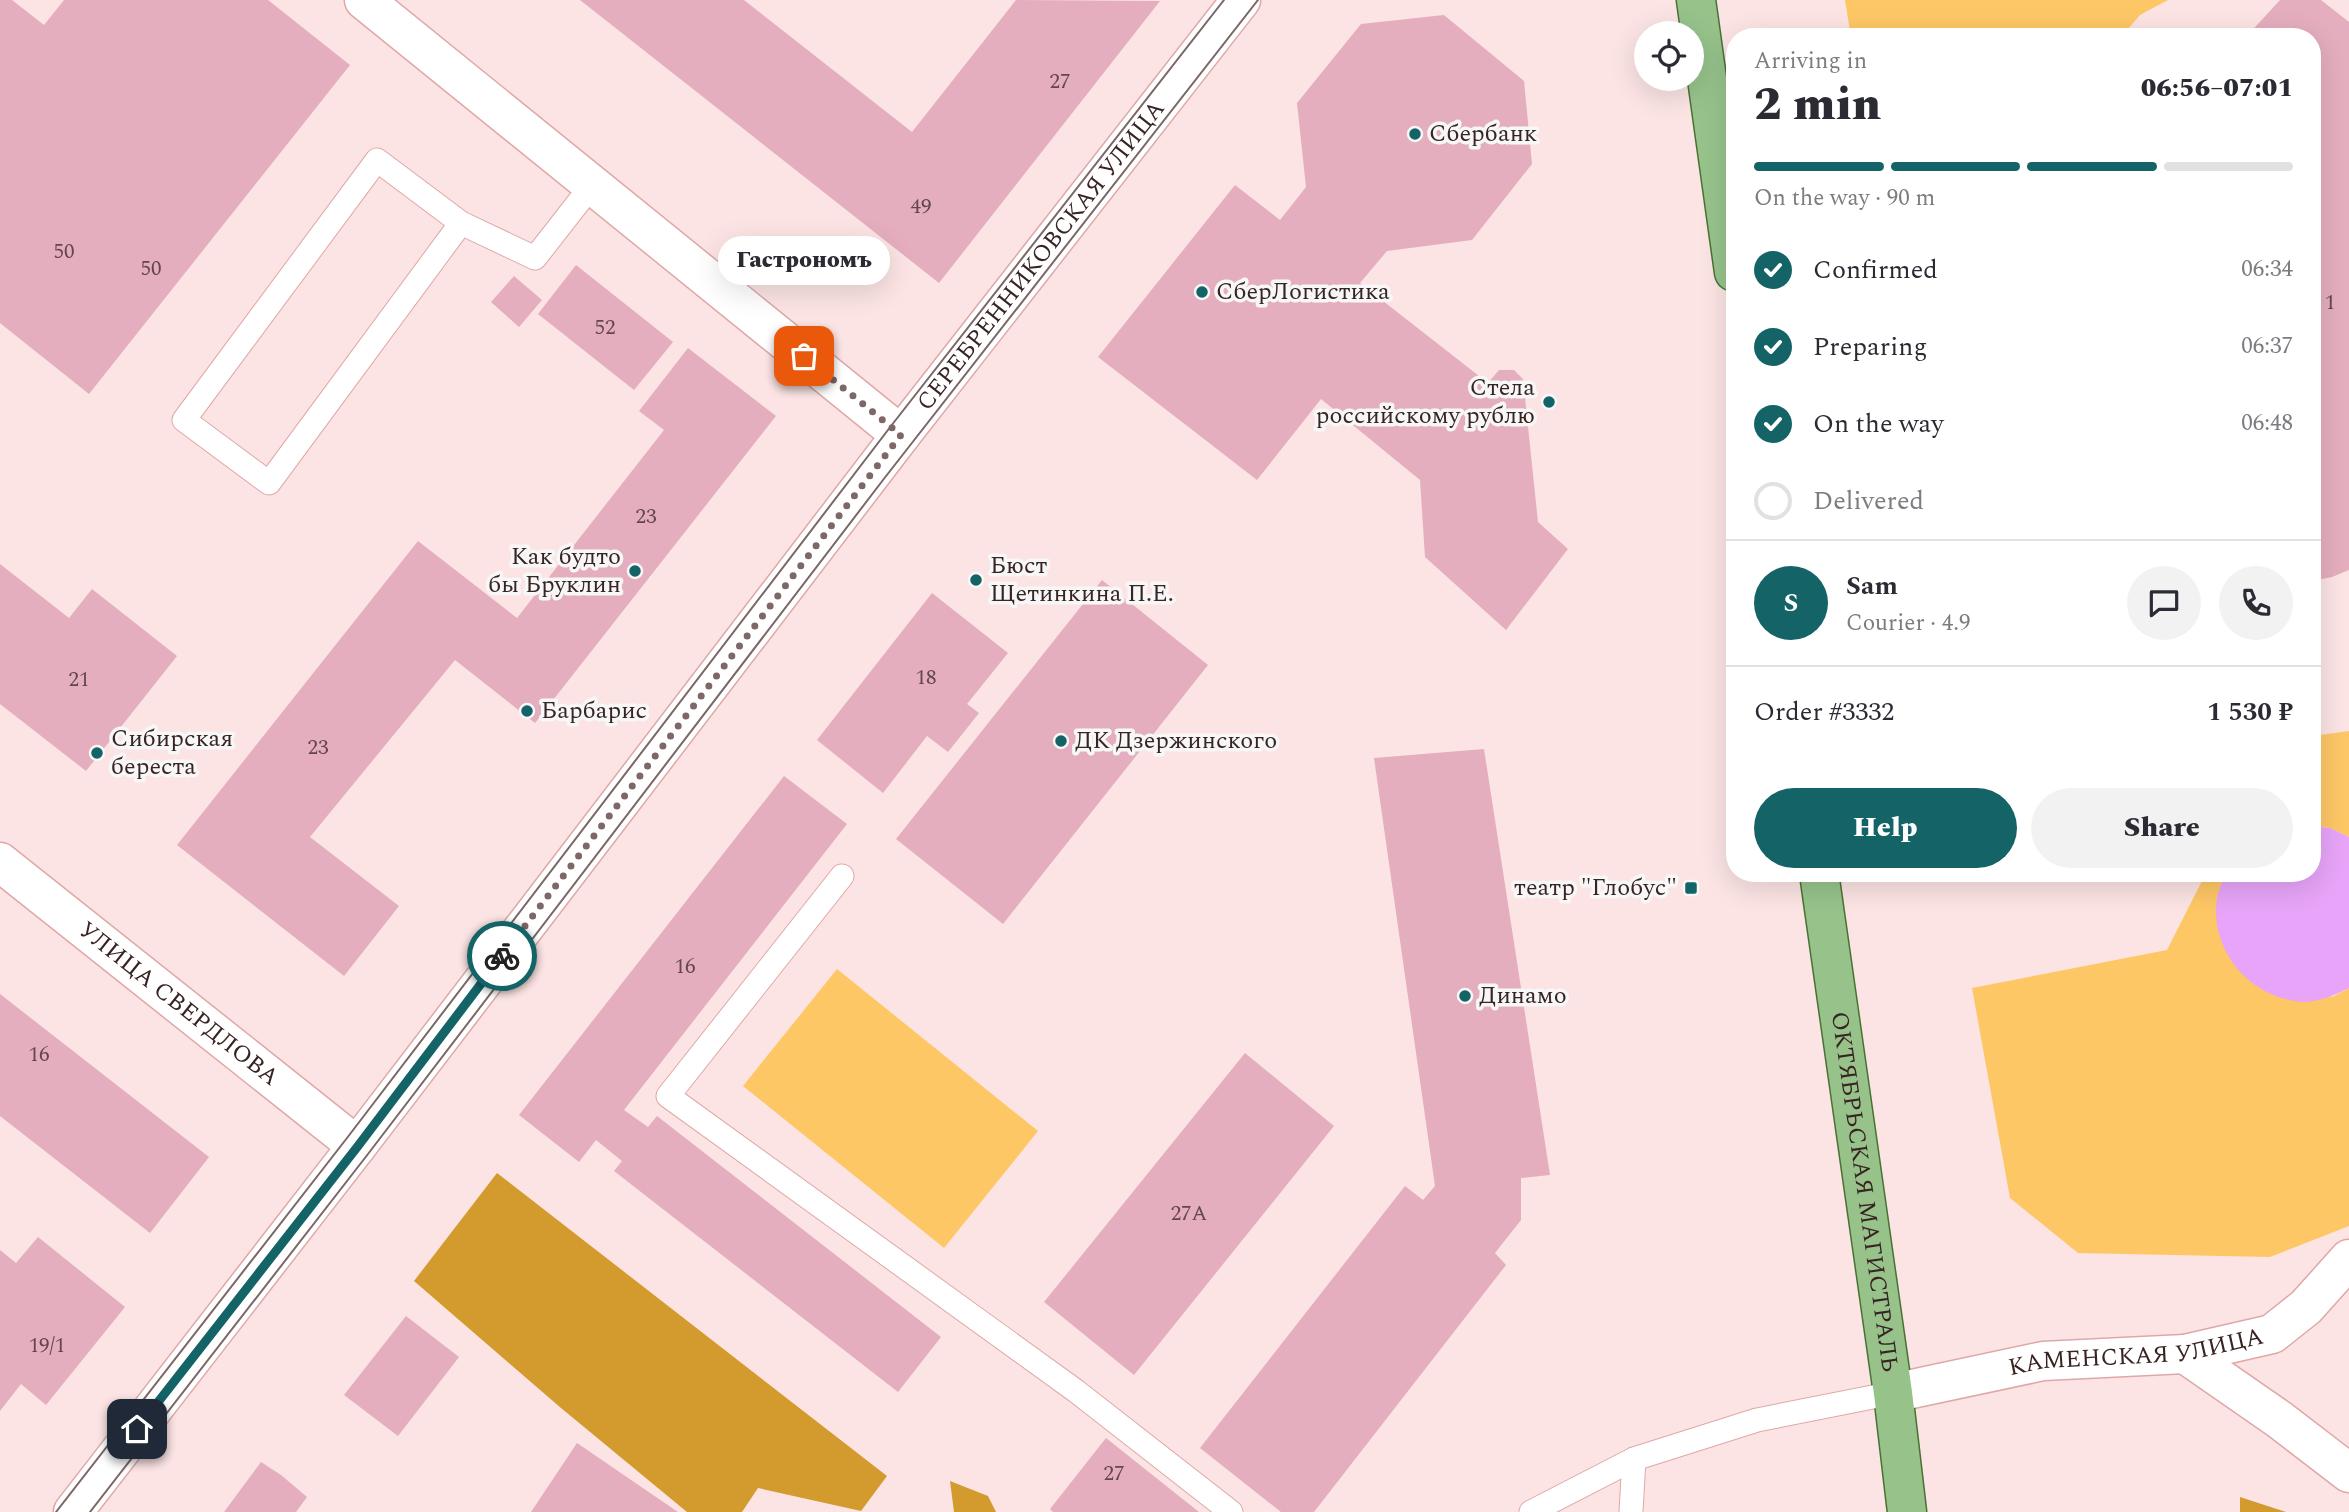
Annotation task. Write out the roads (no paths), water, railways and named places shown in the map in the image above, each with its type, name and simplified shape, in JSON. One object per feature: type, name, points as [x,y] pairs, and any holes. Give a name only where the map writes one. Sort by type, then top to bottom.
[{"type":"main road","points":[[1694,10],[1726,220]]},
{"type":"main road","name":"ОКТЯБРЬСКАЯ МАГИСТРАЛЬ","points":[[1820,882],[1893,1393],[1907,1512]]},
{"type":"street","points":[[364,0],[901,435]]},
{"type":"street","name":"СЕРЕБРЕННИКОВСКАЯ УЛИЦА","points":[[73,1512],[358,1146],[901,435],[1241,0]]},
{"type":"street","name":"УЛИЦА СВЕРДЛОВА","points":[[0,862],[358,1146]]},
{"type":"street","name":"КАМЕНСКАЯ УЛИЦА","points":[[1893,1393],[2043,1361],[2185,1353],[2272,1334],[2306,1307],[2349,1259]]},
{"type":"street","points":[[2185,1353],[2349,1473]]},
{"type":"lane","points":[[461,223],[269,483],[184,420],[377,160],[461,223],[535,258],[592,185]]},
{"type":"lane","points":[[842,876],[668,1096],[1076,1391],[1231,1512]]},
{"type":"lane","points":[[1531,1512],[1634,1459],[1757,1420],[1893,1393]]},
{"type":"lane","points":[[1631,1512],[1634,1459]]},
{"type":"tram line","points":[[56,1512],[347,1138],[891,426],[1224,0]]},
{"type":"tram line","points":[[90,1512],[368,1154],[883,480],[1258,0]]},
{"type":"place","name":"Сбербанк","points":[[1415,134]]},
{"type":"place","name":"СберЛогистика","points":[[1202,292]]},
{"type":"place","name":"Гастрономъ","points":[[804,356]]},
{"type":"place","name":"Стела российскому рублю","points":[[1549,402]]},
{"type":"place","name":"Как будто бы Бруклин","points":[[635,571]]},
{"type":"place","name":"Бюст Щетинкина П.Е.","points":[[976,580]]},
{"type":"place","name":"Барбарис","points":[[527,711]]},
{"type":"place","name":"ДК Дзержинского","points":[[1061,741]]},
{"type":"place","name":"Сибирская береста","points":[[97,753]]},
{"type":"place","name":"театр \"Глобус\"","points":[[1691,888]]},
{"type":"place","name":"Динамо","points":[[1465,996]]}]
